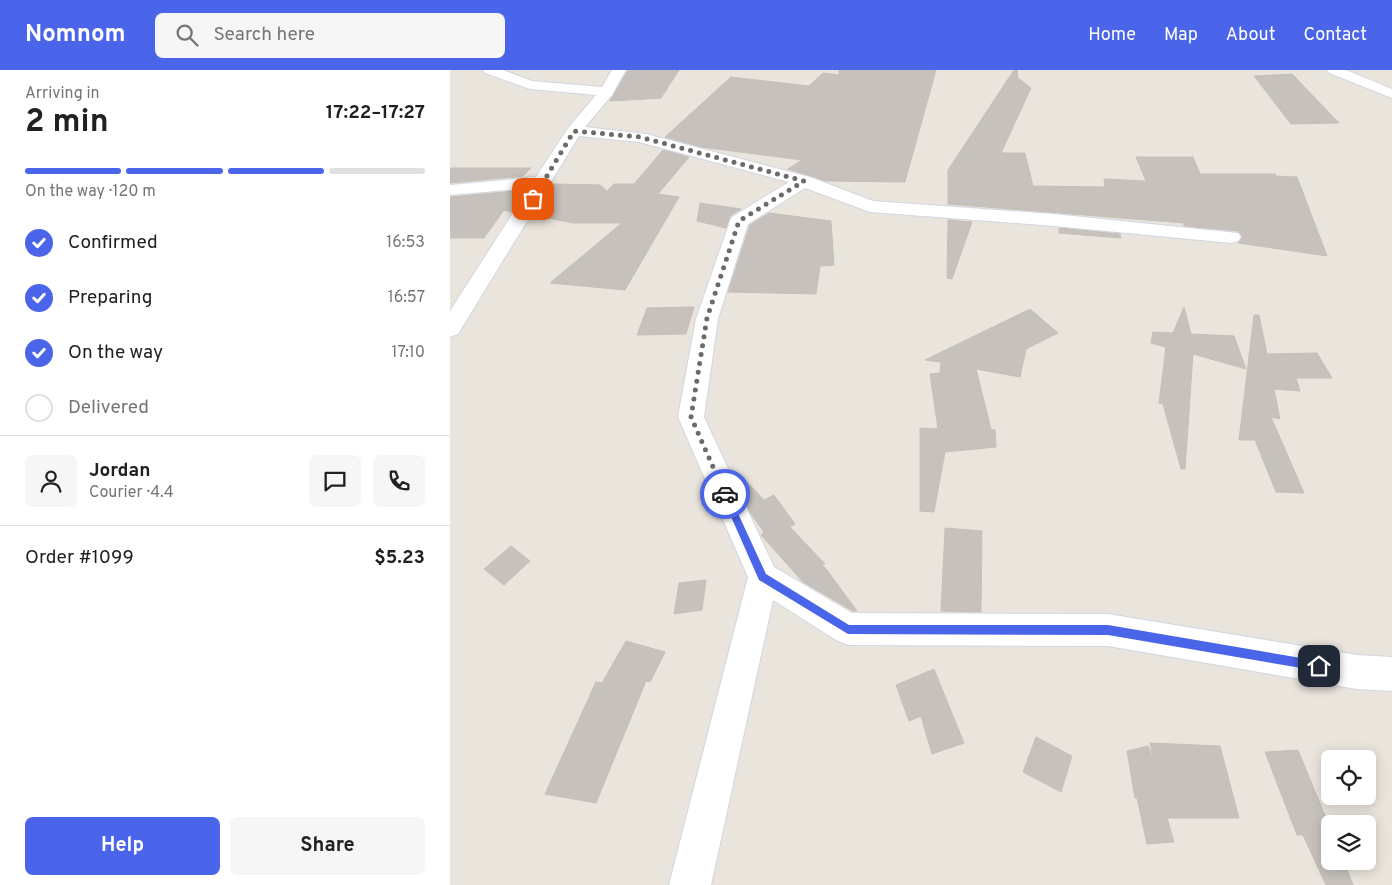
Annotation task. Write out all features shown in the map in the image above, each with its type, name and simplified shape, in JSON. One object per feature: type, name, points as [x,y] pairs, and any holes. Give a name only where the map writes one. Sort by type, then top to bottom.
[{"type":"street","points":[[490,70],[530,85],[607,92]]},
{"type":"street","points":[[450,329],[574,131],[607,92],[619,70]]},
{"type":"street","points":[[1334,70],[1392,94]]},
{"type":"street","points":[[574,131],[640,137],[804,181],[870,206],[1054,220],[1231,237]]},
{"type":"street","points":[[804,181],[739,221],[707,318],[691,417],[762,577],[848,629],[1108,630],[1357,672],[1392,674]]},
{"type":"street","points":[[450,190],[543,182]]},
{"type":"street","points":[[690,885],[762,577]]},
{"type":"building","points":[[628,70],[679,70],[661,98],[610,101]]},
{"type":"building","points":[[839,70],[936,70],[905,182],[826,181],[788,169],[802,160],[701,147],[665,137],[731,77],[809,86],[823,73],[839,75]]},
{"type":"building","points":[[1014,70],[1017,70],[1018,78],[1031,88],[1001,153],[1025,153],[1033,186],[1105,187],[1104,179],[1146,181],[1136,157],[1193,157],[1200,174],[1275,174],[1276,176],[1297,177],[1327,256],[1238,243],[1243,237],[1238,231],[1184,226],[1184,223],[948,204],[948,170]]},
{"type":"building","points":[[1292,74],[1339,123],[1291,124],[1254,76]]},
{"type":"building","points":[[663,150],[689,157],[658,194],[679,197],[625,290],[550,283],[622,223],[573,223],[533,215],[552,184],[600,185],[607,191],[614,184],[634,184]]},
{"type":"building","points":[[450,168],[531,168],[523,176],[450,183]]},
{"type":"building","points":[[525,190],[512,212],[504,210],[484,238],[450,238],[450,197]]},
{"type":"building","points":[[700,203],[741,209],[730,216],[726,228],[697,221]]},
{"type":"building","points":[[769,213],[831,221],[834,265],[820,266],[816,294],[728,292],[750,225]]},
{"type":"building","points":[[948,220],[972,222],[952,279],[947,278]]},
{"type":"building","points":[[1059,228],[1120,234],[1121,238],[1059,233]]},
{"type":"building","points":[[694,307],[686,334],[637,335],[647,308]]},
{"type":"building","points":[[1184,307],[1191,334],[1234,336],[1246,369],[1193,354],[1185,469],[1181,469],[1163,404],[1159,403],[1166,347],[1151,343],[1153,332],[1173,333]]},
{"type":"building","points":[[1030,309],[1058,333],[1026,349],[1020,377],[976,369],[991,429],[995,430],[996,447],[945,452],[934,512],[920,511],[920,428],[938,429],[930,374],[940,373],[941,362],[925,360]]},
{"type":"building","points":[[1254,315],[1259,315],[1267,354],[1317,353],[1332,378],[1296,378],[1300,391],[1274,389],[1280,419],[1271,417],[1304,493],[1276,492],[1255,440],[1239,440]]},
{"type":"building","points":[[747,482],[764,500],[774,495],[795,524],[790,527],[825,564],[821,564],[857,611],[853,611],[803,582],[761,535],[764,532],[751,514],[739,488]]},
{"type":"building","points":[[945,528],[982,531],[981,612],[941,611]]},
{"type":"building","points":[[511,546],[530,561],[504,585],[484,569]]},
{"type":"building","points":[[706,580],[702,610],[674,614],[679,583]]},
{"type":"building","points":[[626,641],[665,652],[650,682],[646,681],[596,803],[545,794],[596,682],[602,683]]},
{"type":"building","points":[[934,669],[964,743],[932,754],[921,716],[909,721],[896,685]]},
{"type":"building","points":[[1036,737],[1072,756],[1061,792],[1023,772]]},
{"type":"building","points":[[1150,743],[1220,746],[1239,818],[1167,818],[1174,842],[1147,844],[1137,798],[1135,798],[1127,751],[1148,746],[1154,762]]},
{"type":"building","points":[[1298,750],[1325,815],[1321,815],[1321,870],[1347,870],[1353,885],[1326,885],[1303,835],[1297,835],[1265,752]]},
{"type":"way so far","points":[[533,199],[574,131],[640,137],[804,181],[739,221],[707,318],[691,417],[725,494]]},
{"type":"route","points":[[725,494],[762,577],[848,629],[1108,630],[1319,666]]}]
